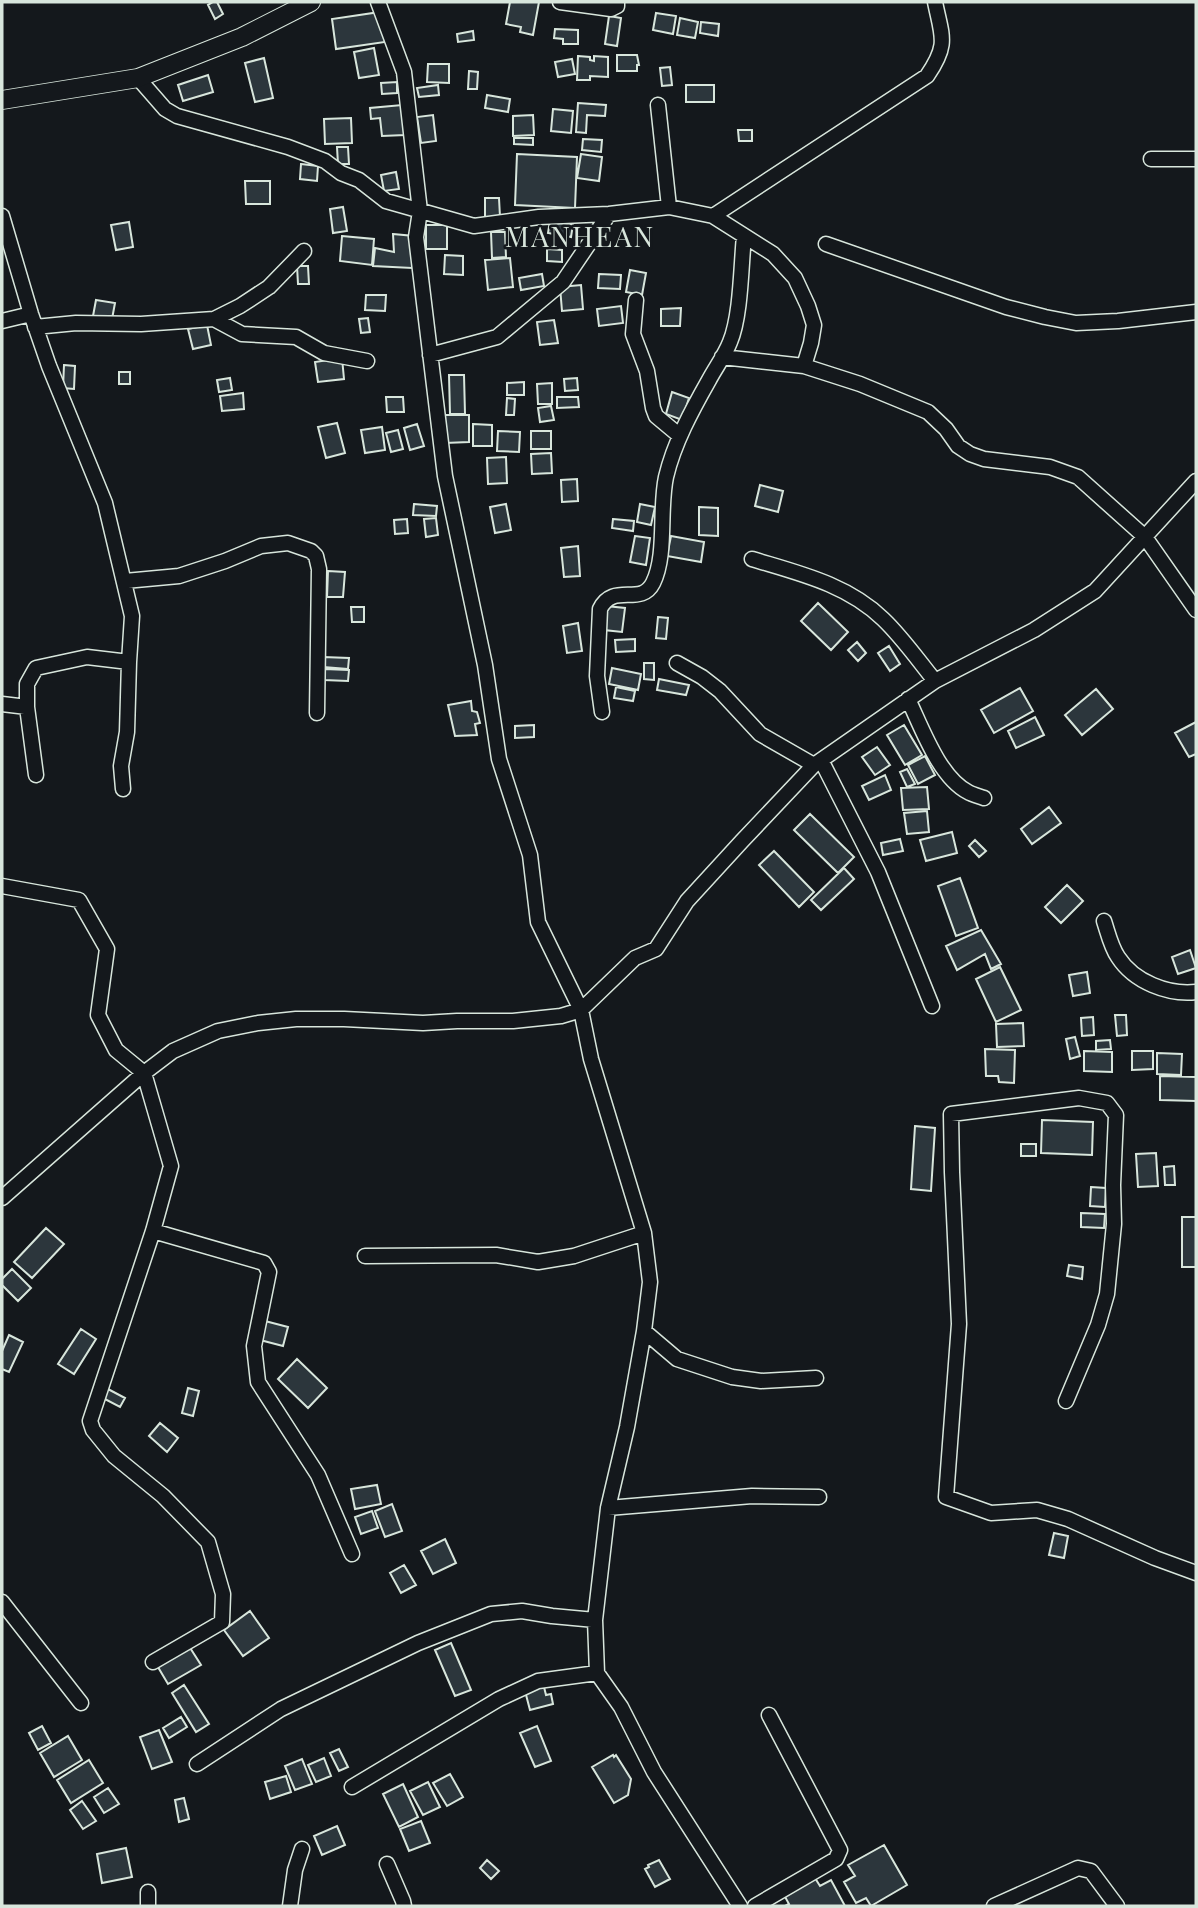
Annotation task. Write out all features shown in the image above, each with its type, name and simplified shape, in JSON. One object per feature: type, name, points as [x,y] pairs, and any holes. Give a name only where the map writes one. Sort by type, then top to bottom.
[{"type":"street","points":[[2,100],[138,78],[242,37],[311,2]]},
{"type":"street","points":[[378,2],[404,72],[420,211],[416,237],[444,476],[485,665],[499,759],[530,855],[538,922],[581,1010],[592,1059],[645,1233],[650,1282],[627,1427],[608,1508],[595,1620],[597,1673],[621,1707],[653,1772],[740,1906]]},
{"type":"street","points":[[560,2],[611,9],[617,6],[617,2]]},
{"type":"street","points":[[713,216],[927,76],[937,61],[944,42],[935,2]]},
{"type":"street","points":[[138,78],[165,109],[177,116],[289,147],[325,161],[341,173],[359,180],[386,201],[474,226],[539,217],[608,214],[669,207],[713,216],[773,254],[794,278],[814,325],[804,366]]},
{"type":"street","points":[[659,105],[669,207]]},
{"type":"street","points":[[1152,159],[1196,159]]},
{"type":"street","points":[[430,355],[497,337],[563,282],[608,214]]},
{"type":"street","points":[[2,216],[49,366],[105,503],[125,581],[132,616],[127,732],[121,766],[123,789]]},
{"type":"street","points":[[602,712],[597,676],[600,609],[610,596],[639,594],[648,591],[653,583],[660,555],[666,478],[680,436],[730,342],[736,320],[744,236]]},
{"type":"street","points":[[826,244],[1006,307],[1076,323],[1196,312]]},
{"type":"street","points":[[2,321],[141,324],[214,319],[269,287],[304,251]]},
{"type":"street","points":[[636,300],[633,334],[647,371],[653,408],[656,416],[680,436]]},
{"type":"street","points":[[214,319],[243,334],[296,337],[324,353],[367,361]]},
{"type":"street","points":[[722,357],[804,366],[860,384],[928,412],[946,429],[958,446],[970,454],[984,459],[1050,467],[1078,477],[1145,537],[1196,610]]},
{"type":"street","points":[[3,1195],[144,1073],[173,1051],[218,1031],[296,1019],[423,1023],[513,1021],[561,1016],[581,1010],[635,958],[656,949],[687,901],[818,762],[935,681],[1034,630],[1095,592],[1196,481]]},
{"type":"street","points":[[125,581],[179,576],[261,546],[288,543],[311,551],[316,556],[319,569],[317,713]]},
{"type":"street","points":[[752,559],[831,584],[857,598],[883,619],[935,681]]},
{"type":"street","points":[[36,775],[27,707],[27,684],[36,668],[87,657],[128,662]]},
{"type":"street","points":[[677,663],[720,691],[760,734],[818,762],[878,872],[932,1006]]},
{"type":"street","points":[[908,699],[937,760],[950,778],[967,792],[984,798]]},
{"type":"street","points":[[2,704],[27,707]]},
{"type":"street","points":[[2,886],[79,900],[107,949],[97,1015],[116,1050],[144,1073],[171,1166],[153,1231],[90,1421],[93,1430],[114,1456],[163,1496],[208,1542],[223,1594],[222,1622],[153,1662]]},
{"type":"street","points":[[1104,921],[1117,957],[1129,970],[1147,983],[1168,991],[1196,992]]},
{"type":"street","points":[[1066,1401],[1098,1325],[1107,1294],[1114,1224],[1116,1115],[1107,1103],[1079,1098],[951,1114],[959,1324],[946,1497],[991,1513],[1037,1510],[1068,1519],[1155,1558],[1196,1573]]},
{"type":"street","points":[[153,1231],[264,1263],[269,1272],[254,1346],[258,1382],[318,1475],[352,1554]]},
{"type":"street","points":[[365,1256],[496,1255],[538,1262],[574,1256],[645,1233]]},
{"type":"street","points":[[644,1331],[677,1359],[732,1377],[761,1381],[816,1378]]},
{"type":"street","points":[[608,1508],[752,1496],[819,1497]]},
{"type":"street","points":[[2,1602],[81,1703]]},
{"type":"street","points":[[197,1764],[281,1709],[418,1643],[491,1614],[522,1611],[595,1620]]},
{"type":"street","points":[[352,1787],[499,1699],[538,1681],[597,1673]]},
{"type":"street","points":[[755,1906],[836,1859],[840,1850],[769,1715]]},
{"type":"street","points":[[290,1906],[295,1870],[302,1849]]},
{"type":"street","points":[[387,1864],[404,1906]]},
{"type":"street","points":[[994,1906],[1078,1868],[1091,1871],[1117,1906]]},
{"type":"building","points":[[217,2],[223,14],[215,19],[208,5]]},
{"type":"building","points":[[510,2],[539,2],[533,35],[520,32],[521,27],[506,24]]},
{"type":"building","points":[[380,12],[385,42],[336,49],[332,19]]},
{"type":"building","points":[[656,13],[676,16],[673,34],[653,30]]},
{"type":"building","points":[[609,16],[621,18],[617,46],[605,44]]},
{"type":"building","points":[[680,18],[698,22],[695,38],[677,35]]},
{"type":"building","points":[[701,22],[719,24],[718,36],[700,33]]},
{"type":"building","points":[[555,29],[578,30],[578,44],[563,44],[563,39],[554,38]]},
{"type":"building","points":[[473,31],[474,40],[458,42],[457,34]]},
{"type":"building","points":[[374,48],[379,75],[359,78],[354,52]]},
{"type":"building","points":[[617,55],[637,55],[637,71],[617,71]]},
{"type":"building","points":[[578,56],[590,57],[590,60],[594,61],[594,56],[608,57],[608,77],[590,76],[590,80],[577,80]]},
{"type":"building","points":[[264,58],[273,98],[255,102],[245,63]]},
{"type":"building","points":[[572,59],[575,74],[558,77],[555,62]]},
{"type":"building","points":[[428,64],[449,64],[449,83],[427,82]]},
{"type":"building","points":[[670,67],[672,85],[662,86],[660,68]]},
{"type":"building","points":[[469,71],[478,72],[477,89],[468,89]]},
{"type":"building","points":[[208,75],[213,92],[183,101],[178,85]]},
{"type":"building","points":[[397,82],[397,93],[382,94],[381,83]]},
{"type":"building","points":[[438,85],[439,95],[419,97],[417,88]]},
{"type":"building","points":[[686,85],[714,85],[714,102],[686,102]]},
{"type":"building","points":[[487,95],[510,99],[508,112],[485,108]]},
{"type":"building","points":[[578,103],[606,105],[605,116],[587,115],[586,133],[576,132]]},
{"type":"building","points":[[402,105],[405,135],[382,136],[380,118],[371,119],[370,108]]},
{"type":"building","points":[[553,109],[573,111],[571,133],[551,131]]},
{"type":"building","points":[[433,115],[436,141],[421,143],[417,117]]},
{"type":"building","points":[[533,115],[534,135],[513,136],[513,116]]},
{"type":"building","points":[[351,118],[352,143],[325,144],[324,119]]},
{"type":"building","points":[[738,130],[752,130],[752,141],[739,141]]},
{"type":"building","points":[[514,138],[533,138],[533,145],[514,144]]},
{"type":"building","points":[[583,139],[602,140],[601,152],[582,150]]},
{"type":"building","points":[[337,147],[348,147],[349,164],[338,164]]},
{"type":"building","points":[[517,154],[577,157],[575,208],[515,205]]},
{"type":"building","points":[[581,154],[602,157],[599,181],[577,178]]},
{"type":"building","points":[[301,164],[318,166],[317,181],[300,179]]},
{"type":"building","points":[[396,172],[399,189],[384,191],[381,175]]},
{"type":"building","points":[[245,181],[270,181],[270,204],[246,204]]},
{"type":"building","points":[[485,198],[499,198],[500,217],[485,217]]},
{"type":"building","points":[[343,207],[347,231],[333,233],[330,209]]},
{"type":"building","points":[[550,221],[573,225],[571,237],[548,233]]},
{"type":"building","points":[[129,222],[133,247],[116,250],[111,225]]},
{"type":"building","points":[[426,225],[447,225],[447,249],[426,249]]},
{"type":"building","points":[[491,232],[505,232],[506,257],[492,258]]},
{"type":"building","points":[[393,234],[414,236],[412,268],[373,266],[375,248],[394,252]]},
{"type":"building","points":[[342,236],[374,239],[372,265],[340,261]]},
{"type":"building","points":[[547,249],[562,250],[562,262],[547,261]]},
{"type":"building","points":[[445,255],[463,256],[463,275],[444,274]]},
{"type":"building","points":[[510,258],[513,287],[488,290],[485,260]]},
{"type":"building","points":[[297,266],[308,266],[309,284],[298,284]]},
{"type":"building","points":[[630,270],[646,273],[642,295],[626,292]]},
{"type":"building","points":[[542,274],[544,286],[521,290],[519,278]]},
{"type":"building","points":[[599,274],[621,275],[620,289],[598,288]]},
{"type":"building","points":[[581,285],[583,309],[562,311],[560,287]]},
{"type":"building","points":[[366,295],[386,295],[385,311],[365,310]]},
{"type":"building","points":[[96,300],[115,303],[112,319],[93,316]]},
{"type":"building","points":[[621,306],[623,323],[599,326],[597,309]]},
{"type":"building","points":[[681,308],[680,326],[661,326],[661,309]]},
{"type":"building","points":[[368,318],[370,332],[361,333],[359,319]]},
{"type":"building","points":[[554,320],[558,343],[540,345],[537,322]]},
{"type":"building","points":[[207,325],[211,345],[193,349],[188,329]]},
{"type":"building","points":[[342,358],[344,379],[318,382],[315,362]]},
{"type":"building","points":[[64,365],[75,366],[74,389],[63,388]]},
{"type":"building","points":[[119,372],[130,372],[130,384],[119,384]]},
{"type":"building","points":[[449,375],[464,375],[465,414],[450,414]]},
{"type":"building","points":[[230,378],[232,390],[219,392],[217,380]]},
{"type":"building","points":[[577,378],[578,390],[565,391],[564,379]]},
{"type":"building","points":[[524,382],[524,395],[507,395],[507,383]]},
{"type":"building","points":[[552,383],[552,404],[538,404],[537,384]]},
{"type":"building","points":[[672,392],[689,398],[682,420],[666,414]]},
{"type":"building","points":[[243,393],[244,409],[222,411],[220,396]]},
{"type":"building","points":[[386,397],[403,397],[404,412],[387,412]]},
{"type":"building","points":[[557,397],[578,397],[579,407],[557,408]]},
{"type":"building","points":[[507,398],[515,399],[514,415],[506,415]]},
{"type":"building","points":[[551,406],[554,420],[540,422],[538,408]]},
{"type":"building","points":[[445,415],[469,415],[469,442],[445,443]]},
{"type":"building","points":[[337,423],[345,453],[326,458],[318,427]]},
{"type":"building","points":[[417,424],[424,446],[410,450],[404,428]]},
{"type":"building","points":[[473,424],[492,425],[492,446],[473,446]]},
{"type":"building","points":[[382,427],[385,450],[365,453],[361,430]]},
{"type":"building","points":[[398,430],[403,449],[391,452],[386,433]]},
{"type":"building","points":[[498,431],[520,432],[519,452],[497,451]]},
{"type":"building","points":[[531,431],[551,431],[551,449],[531,449]]},
{"type":"building","points":[[551,453],[552,473],[532,474],[531,454]]},
{"type":"building","points":[[506,457],[507,483],[488,484],[487,458]]},
{"type":"building","points":[[577,479],[578,501],[562,502],[561,480]]},
{"type":"building","points":[[760,485],[783,491],[778,512],[755,506]]},
{"type":"building","points":[[414,504],[437,506],[436,516],[413,515]]},
{"type":"building","points":[[506,504],[511,530],[495,533],[490,507]]},
{"type":"building","points":[[640,504],[655,507],[651,525],[637,522]]},
{"type":"building","points":[[699,507],[718,508],[718,536],[699,535]]},
{"type":"building","points":[[436,518],[438,535],[426,537],[424,519]]},
{"type":"building","points":[[407,519],[408,533],[395,534],[394,520]]},
{"type":"building","points":[[613,519],[634,521],[633,531],[612,528]]},
{"type":"building","points":[[635,536],[650,538],[646,565],[630,562]]},
{"type":"building","points":[[671,536],[704,542],[701,562],[667,556]]},
{"type":"building","points":[[578,546],[580,576],[564,577],[561,548]]},
{"type":"building","points":[[328,571],[345,572],[343,597],[327,597]]},
{"type":"building","points":[[818,603],[848,632],[831,650],[801,621]]},
{"type":"building","points":[[606,606],[625,608],[622,632],[604,630]]},
{"type":"building","points":[[351,607],[364,607],[364,622],[352,622]]},
{"type":"building","points":[[658,617],[668,618],[666,639],[656,638]]},
{"type":"building","points":[[578,623],[582,651],[567,653],[563,626]]},
{"type":"building","points":[[635,639],[635,651],[616,652],[615,640]]},
{"type":"building","points":[[857,642],[866,653],[858,661],[848,650]]},
{"type":"building","points":[[889,646],[900,664],[890,671],[878,653]]},
{"type":"building","points":[[323,657],[349,658],[348,669],[323,667]]},
{"type":"building","points":[[644,663],[654,663],[654,680],[644,679]]},
{"type":"building","points":[[612,668],[641,674],[638,690],[609,684]]},
{"type":"building","points":[[324,669],[349,670],[348,681],[324,680]]},
{"type":"building","points":[[659,679],[689,685],[686,695],[657,690]]},
{"type":"building","points":[[616,687],[635,691],[633,701],[614,698]]},
{"type":"building","points":[[1020,688],[1033,711],[994,733],[981,710]]},
{"type":"building","points":[[1096,689],[1113,709],[1082,735],[1065,715]]},
{"type":"building","points":[[471,701],[472,711],[477,712],[480,723],[475,724],[477,735],[455,736],[448,705]]},
{"type":"building","points":[[1035,717],[1044,735],[1016,748],[1008,731]]},
{"type":"building","points":[[1196,722],[1196,754],[1189,757],[1175,733]]},
{"type":"building","points":[[534,725],[534,737],[515,738],[515,726]]},
{"type":"building","points":[[904,725],[922,755],[905,765],[887,735]]},
{"type":"building","points":[[877,747],[890,765],[875,775],[862,757]]},
{"type":"building","points":[[925,756],[935,775],[918,784],[908,765]]},
{"type":"building","points":[[907,769],[915,784],[907,787],[900,772]]},
{"type":"building","points":[[885,775],[891,790],[869,800],[862,786]]},
{"type":"building","points":[[927,787],[929,809],[903,810],[901,788]]},
{"type":"building","points":[[1049,807],[1061,823],[1032,844],[1021,829]]},
{"type":"building","points":[[927,811],[929,832],[907,834],[904,813]]},
{"type":"building","points":[[810,814],[854,857],[838,873],[794,830]]},
{"type":"building","points":[[952,832],[957,853],[926,861],[920,840]]},
{"type":"building","points":[[900,839],[903,851],[883,855],[881,843]]},
{"type":"building","points":[[975,840],[986,851],[979,857],[969,846]]},
{"type":"building","points":[[774,851],[814,892],[799,907],[759,865]]},
{"type":"building","points":[[844,868],[854,879],[821,910],[811,900]]},
{"type":"building","points":[[960,878],[978,928],[956,936],[938,886]]},
{"type":"building","points":[[1067,885],[1083,901],[1061,923],[1045,907]]},
{"type":"building","points":[[981,930],[1001,964],[991,969],[985,954],[957,970],[946,946]]},
{"type":"building","points":[[1190,950],[1196,968],[1178,974],[1172,957]]},
{"type":"building","points":[[1000,967],[1021,1010],[996,1022],[976,979]]},
{"type":"building","points":[[1087,972],[1090,993],[1073,996],[1069,975]]},
{"type":"building","points":[[1115,1015],[1126,1015],[1127,1035],[1117,1036]]},
{"type":"building","points":[[1093,1017],[1094,1035],[1082,1036],[1081,1018]]},
{"type":"building","points":[[1023,1023],[1024,1046],[997,1047],[996,1024]]},
{"type":"building","points":[[1075,1037],[1080,1056],[1070,1059],[1066,1039]]},
{"type":"building","points":[[1110,1040],[1111,1049],[1096,1050],[1096,1041]]},
{"type":"building","points":[[985,1049],[1015,1050],[1014,1083],[999,1082],[998,1076],[986,1076]]},
{"type":"building","points":[[1084,1051],[1112,1052],[1112,1072],[1084,1071]]},
{"type":"building","points":[[1132,1051],[1153,1051],[1153,1069],[1132,1070]]},
{"type":"building","points":[[1157,1053],[1182,1054],[1181,1075],[1157,1074]]},
{"type":"building","points":[[1160,1076],[1196,1077],[1196,1101],[1160,1100]]},
{"type":"building","points":[[1042,1120],[1093,1122],[1092,1155],[1041,1153]]},
{"type":"building","points":[[915,1126],[935,1128],[931,1191],[911,1189]]},
{"type":"building","points":[[1021,1144],[1036,1144],[1036,1156],[1021,1156]]},
{"type":"building","points":[[1156,1153],[1158,1186],[1138,1187],[1136,1154]]},
{"type":"building","points":[[1174,1166],[1175,1185],[1165,1185],[1164,1167]]},
{"type":"building","points":[[1091,1187],[1106,1188],[1105,1207],[1090,1206]]},
{"type":"building","points":[[1081,1213],[1105,1214],[1104,1228],[1081,1227]]},
{"type":"building","points":[[1182,1217],[1196,1217],[1196,1267],[1182,1267]]},
{"type":"building","points":[[46,1228],[64,1244],[32,1278],[14,1262]]},
{"type":"building","points":[[1069,1265],[1083,1267],[1082,1279],[1067,1276]]},
{"type":"building","points":[[12,1269],[31,1288],[18,1301],[2,1285],[2,1279]]},
{"type":"building","points":[[265,1321],[288,1327],[283,1346],[260,1340]]},
{"type":"building","points":[[81,1329],[96,1339],[74,1374],[58,1364]]},
{"type":"building","points":[[9,1335],[23,1342],[9,1372],[2,1369],[2,1351]]},
{"type":"building","points":[[297,1359],[327,1388],[308,1408],[278,1379]]},
{"type":"building","points":[[106,1388],[125,1398],[120,1407],[101,1397]]},
{"type":"building","points":[[188,1388],[199,1391],[193,1416],[182,1413]]},
{"type":"building","points":[[160,1423],[178,1438],[167,1452],[149,1436]]},
{"type":"building","points":[[377,1485],[381,1504],[355,1509],[351,1489]]},
{"type":"building","points":[[392,1504],[402,1531],[385,1537],[375,1511]]},
{"type":"building","points":[[372,1511],[378,1528],[361,1534],[355,1517]]},
{"type":"building","points":[[1054,1533],[1068,1536],[1064,1558],[1049,1555]]},
{"type":"building","points":[[445,1539],[456,1563],[433,1574],[421,1551]]},
{"type":"building","points":[[404,1565],[416,1585],[401,1593],[390,1573]]},
{"type":"building","points":[[250,1611],[269,1638],[243,1656],[224,1630]]},
{"type":"building","points":[[187,1643],[201,1665],[168,1684],[155,1662]]},
{"type":"building","points":[[451,1643],[471,1690],[455,1696],[435,1650]]},
{"type":"building","points":[[184,1685],[209,1724],[196,1732],[172,1693]]},
{"type":"building","points":[[544,1687],[546,1695],[551,1694],[553,1704],[530,1710],[525,1691]]},
{"type":"building","points":[[181,1717],[187,1727],[169,1738],[163,1728]]},
{"type":"building","points":[[42,1726],[51,1743],[38,1750],[29,1733]]},
{"type":"building","points":[[537,1726],[551,1761],[535,1767],[520,1733]]},
{"type":"building","points":[[159,1730],[172,1762],[152,1769],[140,1737]]},
{"type":"building","points":[[68,1736],[82,1760],[54,1777],[40,1753]]},
{"type":"building","points":[[339,1749],[348,1767],[339,1771],[330,1753]]},
{"type":"building","points":[[616,1755],[631,1779],[628,1795],[614,1803],[592,1767]]},
{"type":"building","points":[[324,1758],[331,1776],[316,1782],[308,1765]]},
{"type":"building","points":[[302,1759],[312,1784],[295,1790],[285,1766]]},
{"type":"building","points":[[89,1760],[103,1783],[71,1803],[57,1780]]},
{"type":"building","points":[[450,1774],[463,1797],[447,1806],[433,1783]]},
{"type":"building","points":[[286,1776],[291,1792],[270,1799],[265,1782]]},
{"type":"building","points":[[428,1782],[440,1807],[423,1815],[410,1791]]},
{"type":"building","points":[[403,1784],[418,1817],[399,1827],[383,1794]]},
{"type":"building","points":[[108,1788],[119,1804],[104,1813],[94,1797]]},
{"type":"building","points":[[184,1798],[189,1819],[179,1822],[175,1800]]},
{"type":"building","points":[[82,1801],[96,1821],[83,1829],[70,1810]]},
{"type":"building","points":[[421,1821],[430,1843],[409,1851],[400,1829]]},
{"type":"building","points":[[337,1826],[345,1845],[322,1855],[314,1836]]},
{"type":"building","points":[[884,1845],[907,1885],[871,1906],[866,1898],[856,1903],[844,1882],[855,1876],[848,1865]]},
{"type":"building","points":[[126,1848],[132,1877],[102,1883],[97,1854]]},
{"type":"building","points":[[487,1860],[499,1871],[491,1879],[480,1868]]},
{"type":"building","points":[[659,1860],[670,1879],[655,1887],[645,1869]]},
{"type":"building","points":[[815,1878],[820,1886],[831,1880],[845,1906],[785,1906],[789,1904],[784,1895]]},
{"type":"district","name":"MANHEAN","points":[[580,237]]}]
